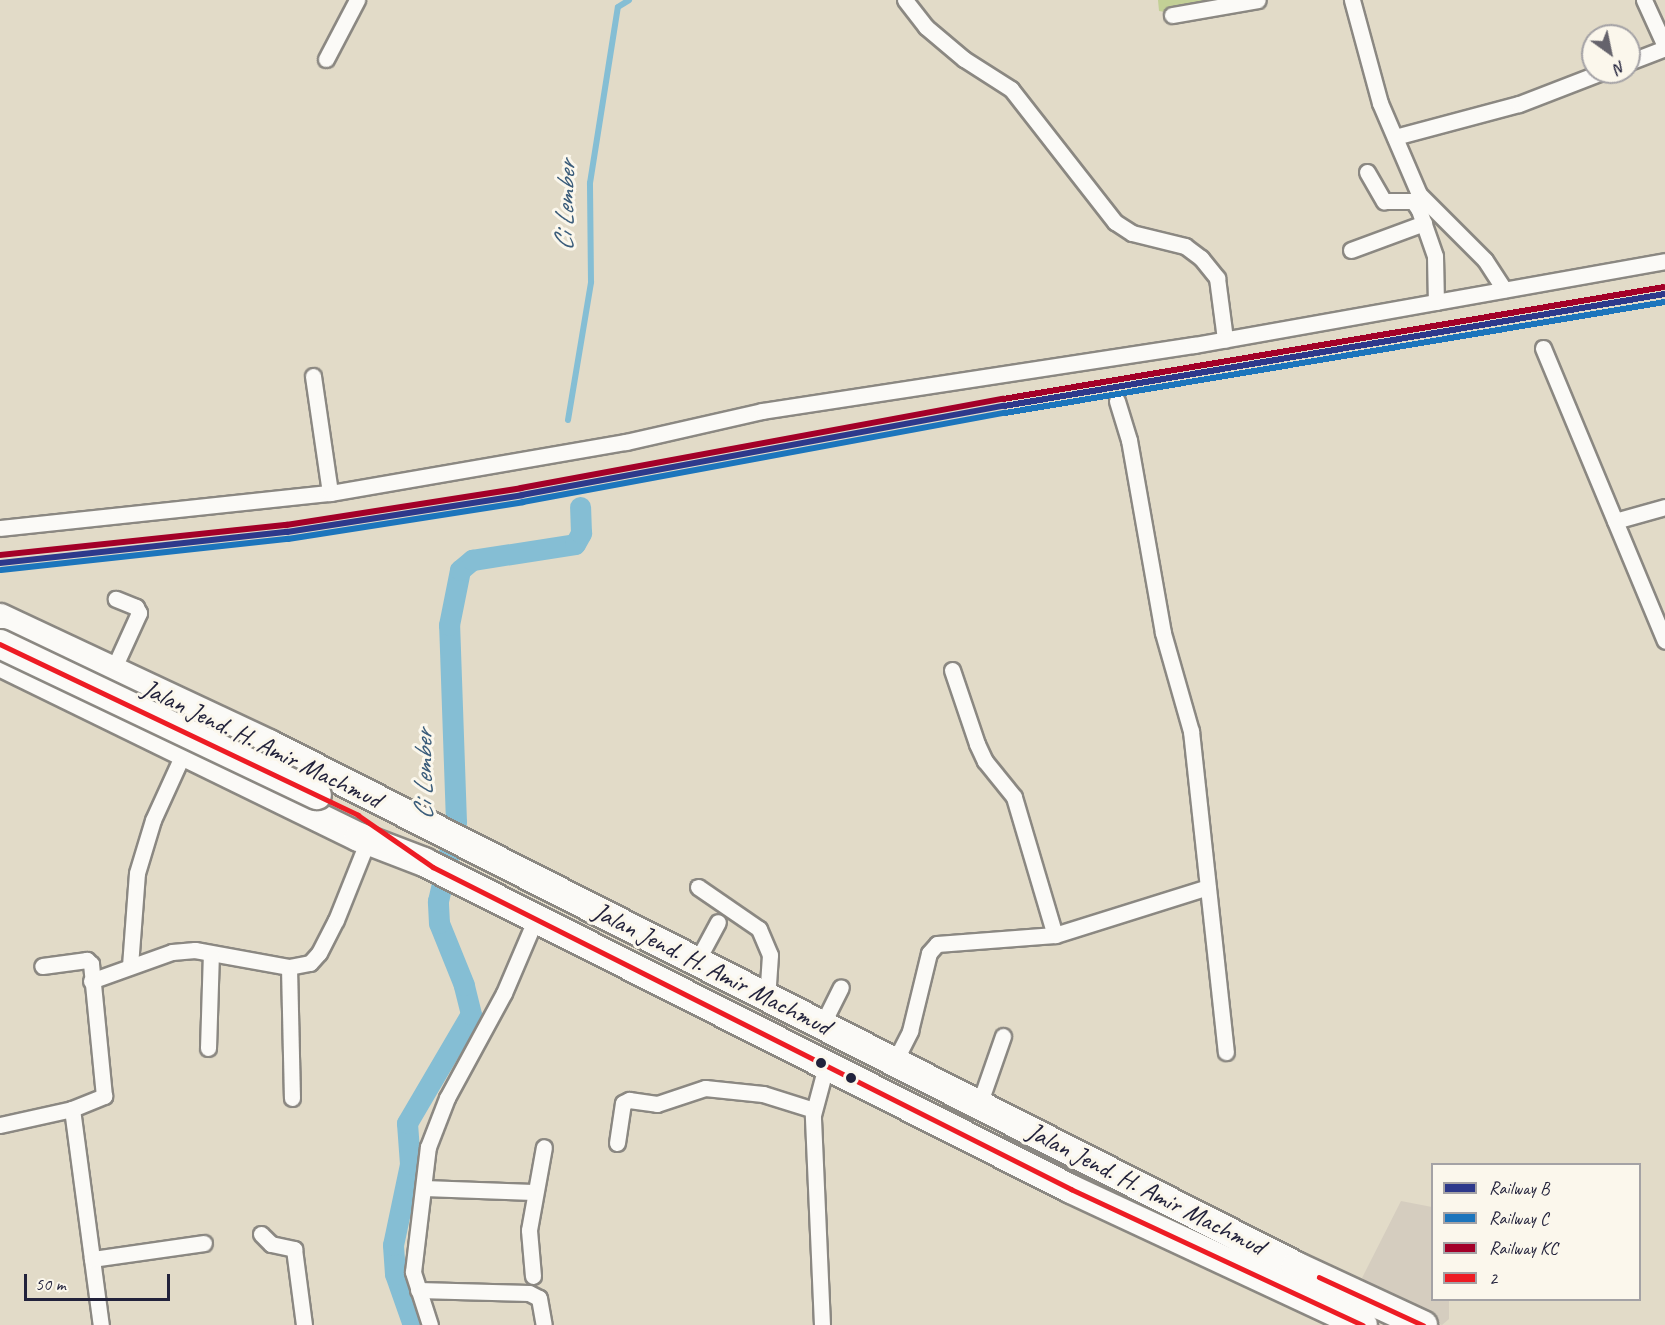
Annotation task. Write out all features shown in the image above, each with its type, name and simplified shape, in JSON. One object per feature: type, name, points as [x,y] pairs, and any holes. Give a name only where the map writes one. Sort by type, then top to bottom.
[{"type":"highway","name":"Jalan Jend. H. Amir Machmud","points":[[4,628],[113,670],[269,744],[444,836],[697,961],[767,999],[896,1061],[1084,1159],[1423,1325]]},
{"type":"highway","points":[[0,654],[4,628],[316,795],[363,828],[444,836]]},
{"type":"highway","name":"Jalan Jend. H. Amir Machmud","points":[[0,663],[184,752],[363,828],[428,865],[1071,1189],[1363,1325]]},
{"type":"highway","points":[[1071,1189],[1084,1159]]},
{"type":"street","points":[[326,58],[357,0]]},
{"type":"street","points":[[905,0],[926,27],[956,53],[1011,89],[1115,222],[1132,233],[1185,246],[1201,258],[1217,278],[1225,339]]},
{"type":"street","points":[[1172,15],[1258,0]]},
{"type":"street","points":[[1352,0],[1380,103],[1419,194],[1485,260],[1504,289]]},
{"type":"street","points":[[1641,57],[1665,47],[1644,0]]},
{"type":"street","points":[[1395,137],[1519,104],[1581,80]]},
{"type":"street","points":[[1367,172],[1384,201],[1413,201],[1436,256],[1436,302]]},
{"type":"street","points":[[1351,250],[1424,223]]},
{"type":"street","points":[[0,528],[330,493],[626,442],[762,411],[1225,339],[1665,261]]},
{"type":"street","points":[[1543,348],[1665,641]]},
{"type":"street","points":[[313,376],[330,493]]},
{"type":"street","points":[[1117,401],[1129,440],[1163,633],[1191,731],[1226,1052]]},
{"type":"street","points":[[1615,521],[1665,507]]},
{"type":"street","points":[[113,670],[139,613],[136,606],[116,599]]},
{"type":"street","points":[[952,670],[977,744],[1014,797],[1055,934]]},
{"type":"street","points":[[130,966],[137,873],[153,820],[184,752]]},
{"type":"street","points":[[91,981],[172,952],[211,954],[289,967],[310,963],[319,953],[363,828]]},
{"type":"street","points":[[698,887],[759,928],[770,955],[767,999]]},
{"type":"street","points":[[896,1061],[910,1031],[933,948],[947,942],[1055,934],[1208,887]]},
{"type":"street","points":[[430,1325],[413,1272],[415,1234],[424,1188],[428,1147],[447,1098],[495,1011],[536,918]]},
{"type":"street","points":[[697,961],[718,922]]},
{"type":"street","points":[[208,1048],[211,954]]},
{"type":"street","points":[[0,1125],[98,1101],[106,1090],[91,981],[91,964],[87,960],[42,966]]},
{"type":"street","points":[[289,967],[292,1098]]},
{"type":"street","points":[[822,1025],[841,987]]},
{"type":"street","points":[[979,1105],[1003,1036]]},
{"type":"street","points":[[822,1325],[814,1110],[826,1065]]},
{"type":"street","points":[[617,1143],[623,1103],[629,1100],[657,1104],[705,1088],[763,1094],[814,1110]]},
{"type":"street","points":[[72,1109],[101,1325]]},
{"type":"street","points":[[533,1276],[529,1230],[533,1192],[544,1147]]},
{"type":"street","points":[[424,1188],[533,1192]]},
{"type":"street","points":[[261,1234],[272,1244],[294,1249],[304,1325]]},
{"type":"street","points":[[92,1259],[204,1243]]},
{"type":"street","points":[[418,1290],[529,1293],[539,1298],[544,1325]]},
{"type":"shaded area","points":[[1401,1201],[1431,1207],[1431,1301],[1449,1301],[1449,1319],[1442,1325],[1415,1315],[1362,1278]]},
{"type":"green space","points":[[1158,0],[1228,0],[1177,14],[1159,11]]},
{"type":"waterway","name":"Ci Lember","points":[[568,420],[591,282],[590,183],[618,7],[629,0]]},
{"type":"waterway","name":"Ci Lember","points":[[413,1325],[395,1274],[393,1245],[410,1164],[407,1123],[471,1014],[464,985],[439,923],[438,901],[456,822],[449,625],[460,570],[472,560],[575,544],[581,533],[580,507]]},
{"type":"rail line","name":"KC","points":[[0,555],[286,525],[521,488],[1003,399],[1664,287]]},
{"type":"rail line","name":"B","points":[[0,563],[287,532],[522,495],[1004,406],[1665,294]]},
{"type":"rail line","name":"C","points":[[1,570],[288,539],[523,502],[1005,413],[1665,302]]},
{"type":"transit line","name":"2","points":[[0,644],[358,815],[433,867],[1071,1189],[1363,1325]]},
{"type":"transit line","name":"2","points":[[1319,1277],[1423,1325]]}]
